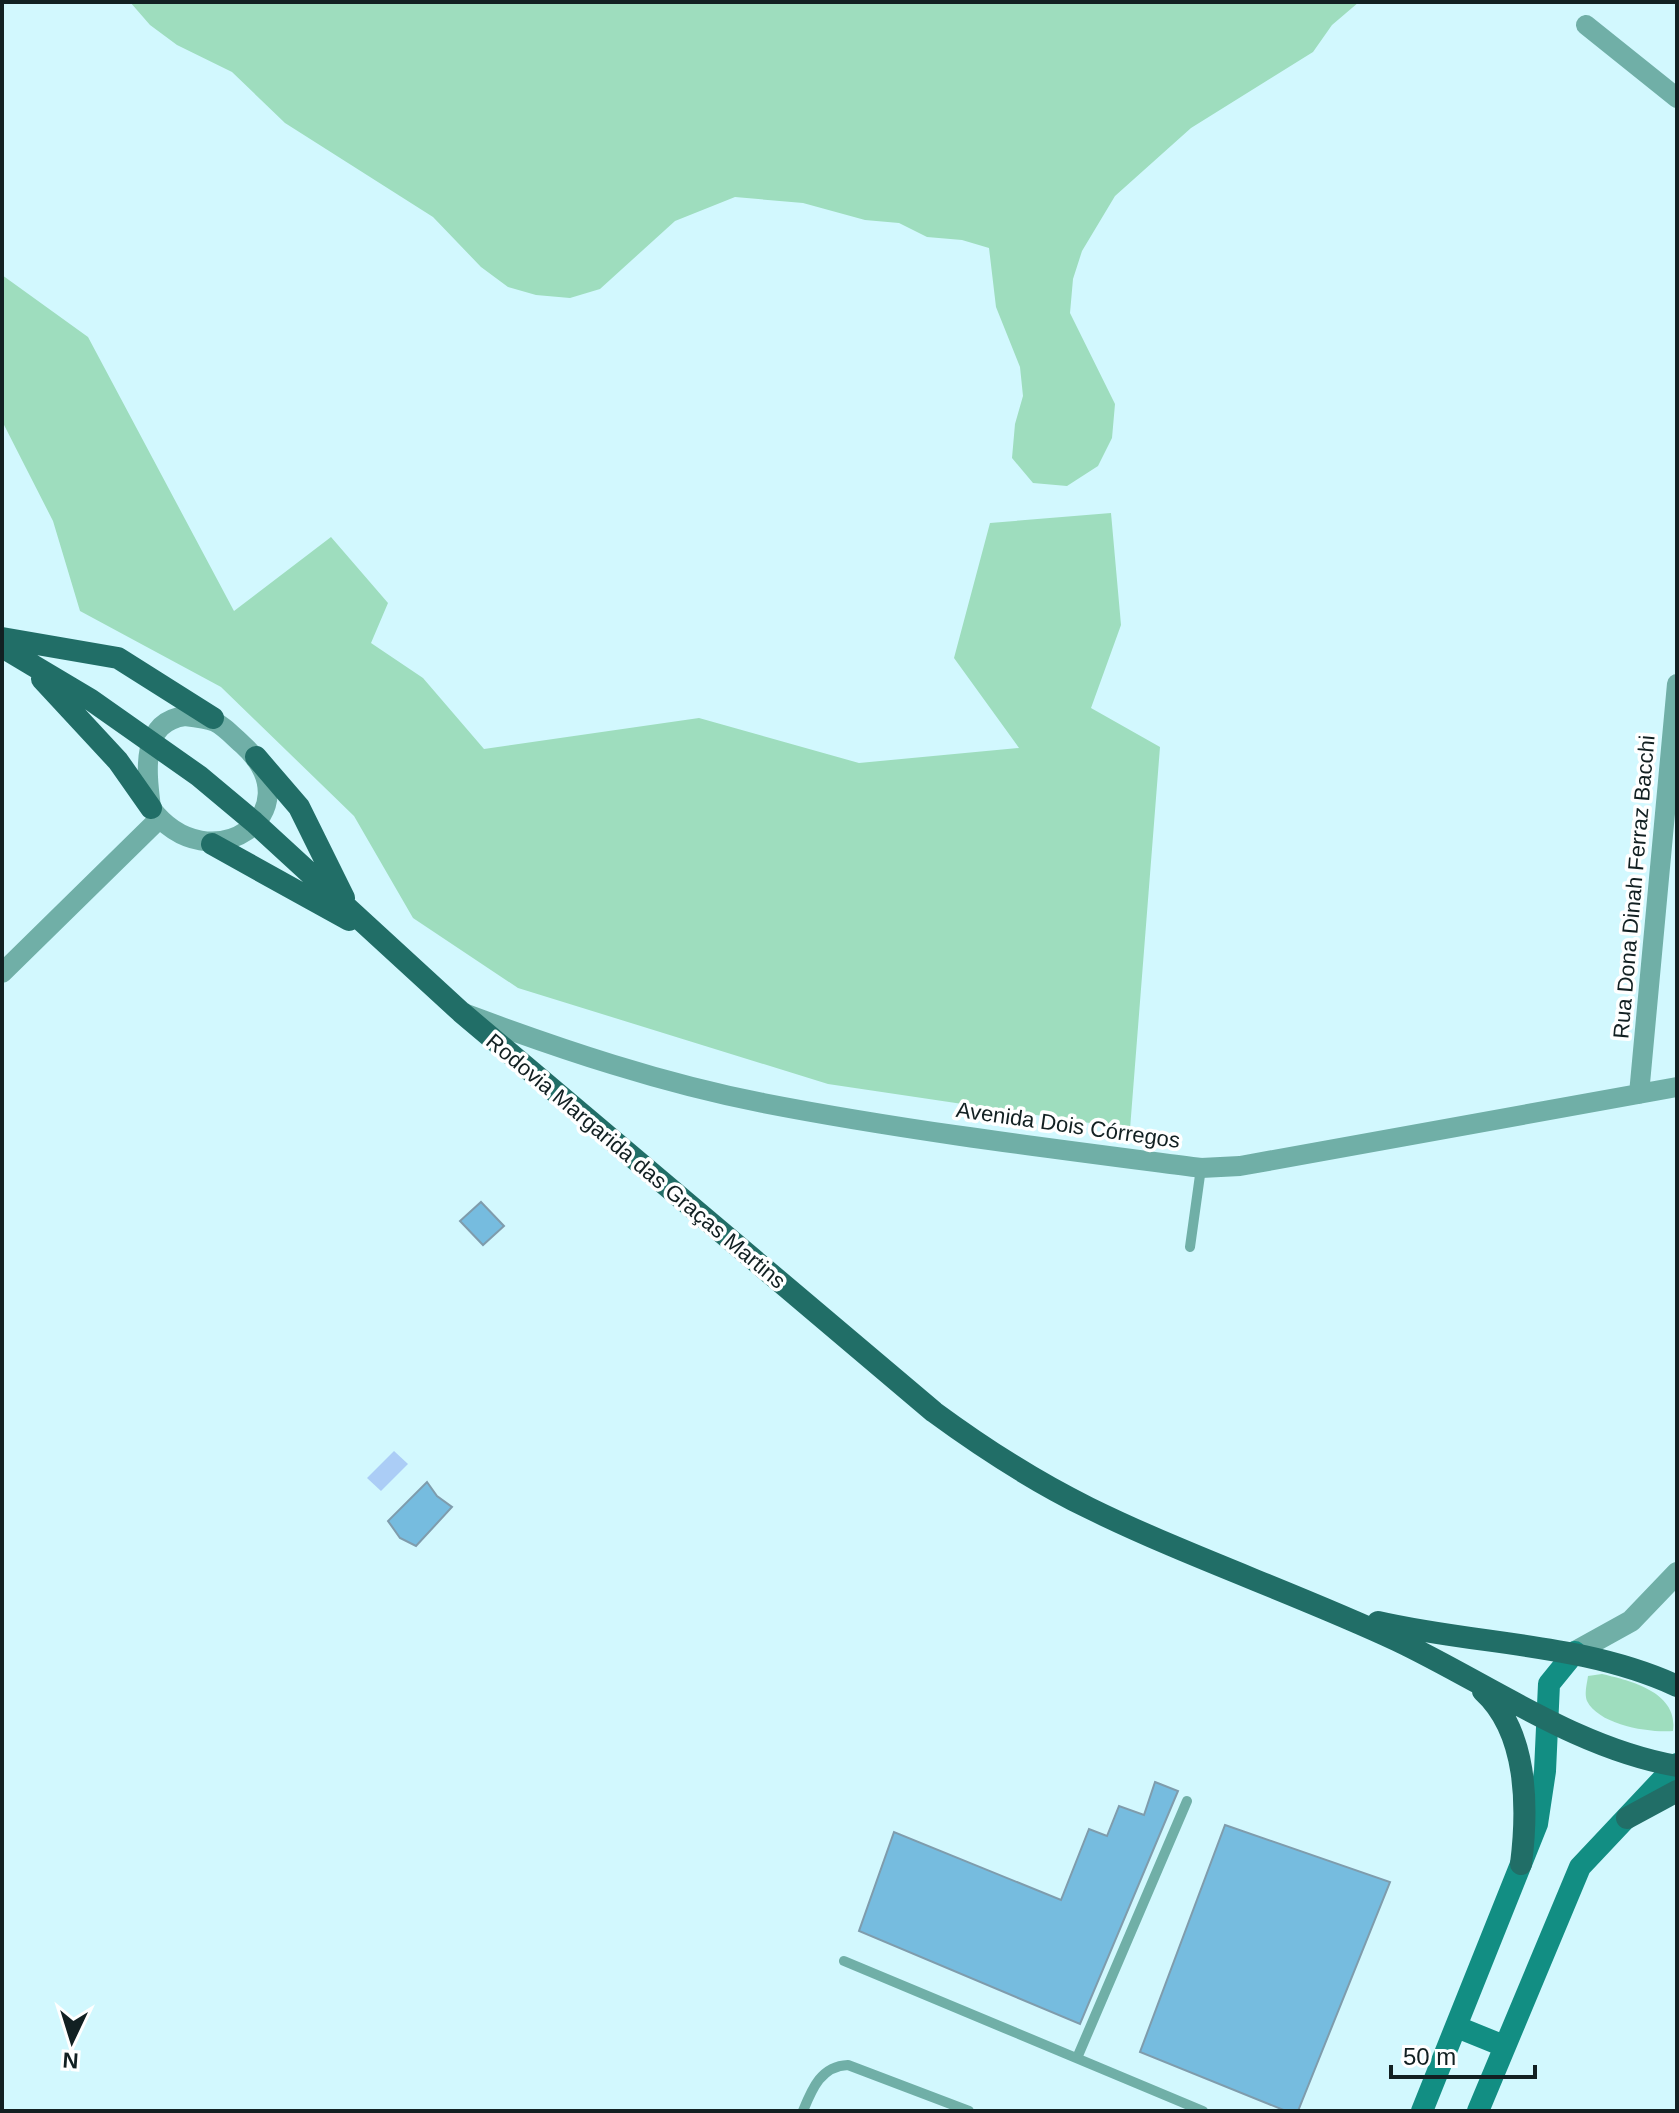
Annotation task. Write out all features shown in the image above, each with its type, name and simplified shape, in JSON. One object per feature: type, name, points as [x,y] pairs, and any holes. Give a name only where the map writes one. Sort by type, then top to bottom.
[{"type":"main road","points":[[2,638],[118,658],[213,718]]},
{"type":"main road","name":"Rodovia Margarida das Graças Martins","points":[[2,647],[151,741],[254,822],[461,1012],[912,1394],[986,1450],[1089,1508],[1316,1604],[1447,1664],[1610,1750],[1677,1765]]},
{"type":"main road","points":[[25,660],[118,761],[155,813]]},
{"type":"main road","points":[[212,844],[343,918],[357,918],[299,807],[256,757]]},
{"type":"main road","name":"Rodovia Margarida das Graças Martins","points":[[1316,1604],[1423,1632],[1575,1652],[1648,1673],[1677,1686]]},
{"type":"main road","points":[[1422,2111],[1537,1824],[1542,1798],[1549,1684],[1575,1652]]},
{"type":"main road","points":[[1447,1664],[1494,1701],[1510,1729],[1524,1798],[1521,1864]]},
{"type":"main road","points":[[1478,2111],[1571,1882],[1593,1850],[1677,1765]]},
{"type":"main road","points":[[1627,1818],[1677,1791]]},
{"type":"main road","points":[[1457,2027],[1504,2046]]},
{"type":"street","points":[[1586,25],[1677,98]]},
{"type":"street","name":"Rua Dona Dinah Ferraz Bacchi","points":[[1639,1094],[1677,684]]},
{"type":"street","points":[[175,718],[213,718],[256,757],[267,774],[269,788],[265,805],[246,832],[212,844],[178,834],[155,813],[147,765],[151,741],[163,724],[175,718]]},
{"type":"street","points":[[2,973],[155,813]]},
{"type":"street","name":"Avenida Dois Córregos","points":[[461,1012],[553,1046],[761,1102],[908,1127],[1201,1168],[1240,1166],[1677,1087]]},
{"type":"street","points":[[1575,1652],[1631,1621],[1677,1573]]},
{"type":"lane","points":[[1190,1247],[1201,1168]]},
{"type":"lane","points":[[1077,2058],[1187,1801]]},
{"type":"lane","points":[[844,1961],[1203,2111]]},
{"type":"lane","points":[[803,2111],[820,2077],[838,2065],[848,2065],[969,2111]]},
{"type":"green space","points":[[130,2],[1359,2],[1332,25],[1313,52],[1191,128],[1115,196],[1082,251],[1073,279],[1070,313],[1115,404],[1112,438],[1098,466],[1067,486],[1033,483],[1012,458],[1015,424],[1023,396],[1020,367],[996,307],[989,248],[962,240],[927,237],[899,223],[865,220],[803,203],[735,197],[675,221],[600,289],[570,298],[536,295],[508,287],[481,267],[433,217],[285,123],[232,72],[177,45],[150,25]]},
{"type":"green space","points":[[2,275],[88,337],[234,611],[331,537],[388,603],[371,643],[423,678],[484,749],[699,718],[859,763],[1019,748],[954,658],[990,523],[1111,513],[1121,625],[1091,708],[1160,747],[1130,1129],[828,1084],[518,988],[413,918],[354,816],[221,687],[80,611],[53,521],[2,421]]},
{"type":"green space","points":[[1602,1674],[1637,1684],[1660,1697],[1673,1717],[1673,1731],[1626,1726],[1593,1709],[1586,1698],[1588,1676]]},
{"type":"water","points":[[394,1451],[408,1464],[381,1491],[367,1478]]},
{"type":"building","points":[[481,1202],[504,1226],[483,1245],[460,1221]]},
{"type":"building","points":[[427,1482],[437,1496],[452,1507],[416,1546],[400,1538],[388,1521]]},
{"type":"building","points":[[1155,1782],[1178,1791],[1080,2024],[859,1931],[894,1832],[1061,1900],[1089,1829],[1107,1836],[1119,1806],[1144,1815]]},
{"type":"building","points":[[1225,1825],[1390,1882],[1298,2111],[1286,2111],[1140,2052]]}]
